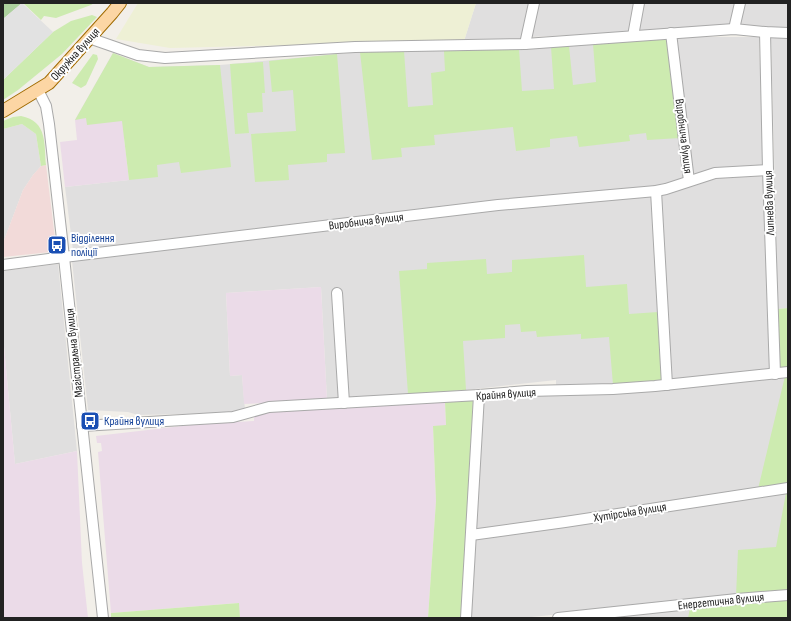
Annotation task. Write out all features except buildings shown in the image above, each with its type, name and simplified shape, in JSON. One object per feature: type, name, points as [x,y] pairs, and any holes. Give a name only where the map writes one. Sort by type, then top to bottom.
[{"type":"main road","name":"Окружна вулиця","points":[[3,111],[49,83],[120,3]]},
{"type":"street","points":[[526,44],[534,3]]},
{"type":"street","points":[[633,36],[639,3]]},
{"type":"street","points":[[734,29],[740,3]]},
{"type":"street","points":[[89,38],[138,55],[165,58],[355,47],[526,44],[734,29],[788,33]]},
{"type":"street","name":"Липнева вулиця","points":[[765,32],[775,374]]},
{"type":"street","name":"Виробнича вулиця","points":[[3,266],[64,257],[498,205],[666,189],[689,181],[671,34]]},
{"type":"street","name":"Магістральна вулиця","points":[[38,90],[46,106],[103,618]]},
{"type":"street","points":[[689,181],[715,173],[768,170]]},
{"type":"street","points":[[656,191],[667,385]]},
{"type":"street","points":[[337,293],[344,403]]},
{"type":"street","name":"Крайня вулиця","points":[[82,426],[233,417],[269,407],[479,396],[527,391],[613,390],[788,372]]},
{"type":"street","points":[[466,618],[479,396]]},
{"type":"street","name":"Хутірська вулиця","points":[[471,535],[788,488]]},
{"type":"street","name":"Енергетична вулиця","points":[[558,618],[788,595]]},
{"type":"shaded area","points":[[22,3],[53,32],[3,80],[3,19]]},
{"type":"shaded area","points":[[476,3],[530,3],[522,39],[464,41]]},
{"type":"shaded area","points":[[538,3],[634,3],[629,32],[531,37]]},
{"type":"shaded area","points":[[644,3],[736,3],[731,24],[639,32]]},
{"type":"shaded area","points":[[743,3],[788,3],[788,27],[766,27],[738,24]]},
{"type":"shaded area","points":[[668,37],[685,179],[666,187],[498,200],[73,250],[65,187],[129,180],[149,67],[220,65],[360,52],[519,49]]},
{"type":"shaded area","points":[[675,37],[759,37],[763,166],[716,168],[692,176]]},
{"type":"shaded area","points":[[771,37],[788,37],[788,308],[778,309]]},
{"type":"shaded area","points":[[113,53],[149,67],[124,138],[129,180],[65,187],[60,142],[77,140],[75,120]]},
{"type":"shaded area","points":[[22,124],[36,134],[41,166],[23,190],[3,243],[3,129]]},
{"type":"shaded area","points":[[46,165],[56,247],[51,252],[3,257],[3,243],[23,190],[41,166]]},
{"type":"shaded area","points":[[763,176],[771,371],[672,380],[661,194],[715,178]]},
{"type":"shaded area","points":[[651,196],[663,381],[556,387],[556,380],[466,390],[327,400],[321,287],[226,293],[230,376],[242,375],[245,410],[232,413],[138,415],[128,412],[88,410],[72,261],[499,210]]},
{"type":"shaded area","points":[[58,264],[77,451],[15,464],[3,336],[3,271]]},
{"type":"shaded area","points":[[321,287],[327,400],[244,404],[242,375],[230,376],[226,293]]},
{"type":"shaded area","points":[[3,336],[15,464],[77,451],[82,563],[88,618],[3,618]]},
{"type":"shaded area","points":[[788,376],[788,485],[475,531],[483,398]]},
{"type":"shaded area","points":[[445,402],[446,426],[433,426],[436,501],[428,618],[240,618],[238,603],[111,613],[98,452],[102,451],[101,443],[97,443],[96,436],[199,424],[254,421],[254,415],[269,411]]},
{"type":"shaded area","points":[[788,492],[788,592],[521,618],[470,618],[475,539]]},
{"type":"shaded area","points":[[737,602],[788,618],[591,618]]},
{"type":"green space","points":[[3,3],[22,3],[3,19]]},
{"type":"green space","points":[[23,3],[94,3],[56,18],[44,16],[41,20]]},
{"type":"green space","points":[[138,3],[476,3],[464,41],[170,48],[116,39]]},
{"type":"green space","points":[[92,15],[97,17],[62,54],[18,90],[3,100],[3,80],[53,32],[71,21]]},
{"type":"green space","points":[[668,37],[680,138],[647,140],[646,133],[629,135],[630,141],[579,147],[577,136],[550,139],[550,147],[516,151],[513,127],[434,135],[435,145],[401,148],[402,157],[372,160],[360,52],[404,51],[408,107],[433,105],[431,73],[445,71],[444,51],[519,49],[522,91],[554,89],[551,47],[569,46],[573,85],[596,82],[593,44]]},
{"type":"green space","points":[[113,53],[149,67],[220,65],[231,167],[181,173],[179,162],[157,165],[158,177],[129,180],[122,121],[87,125],[86,118],[75,120]]},
{"type":"green space","points":[[93,54],[97,55],[98,59],[86,85],[81,88],[72,83]]},
{"type":"green space","points":[[337,54],[345,153],[327,154],[327,162],[288,165],[289,180],[255,182],[251,134],[296,131],[293,90],[272,92],[269,61]]},
{"type":"green space","points":[[263,62],[265,93],[262,93],[263,112],[247,113],[249,133],[235,134],[230,64]]},
{"type":"green space","points":[[21,116],[30,119],[40,128],[43,135],[46,165],[41,166],[36,134],[22,124],[3,129],[3,121]]},
{"type":"green space","points":[[584,255],[586,287],[627,284],[629,314],[658,312],[663,381],[613,385],[609,337],[581,339],[581,334],[537,337],[536,331],[521,332],[520,324],[505,325],[505,338],[463,341],[466,390],[408,394],[399,271],[427,269],[427,263],[486,259],[487,274],[512,272],[512,260]]},
{"type":"green space","points":[[788,308],[788,369],[780,370],[778,309]]},
{"type":"green space","points":[[785,376],[788,376],[788,485],[758,489]]},
{"type":"green space","points":[[473,400],[462,618],[428,618],[436,501],[433,426],[446,425],[445,402]]},
{"type":"green space","points":[[788,492],[788,592],[736,596],[738,550],[776,547],[786,493]]},
{"type":"green space","points":[[788,598],[788,618],[688,618],[690,608]]},
{"type":"green space","points":[[239,603],[240,618],[111,618],[111,613]]},
{"type":"place","name":"Відділення поліції","points":[[57,245]]},
{"type":"place","name":"Крайня вулиця","points":[[90,421]]}]
